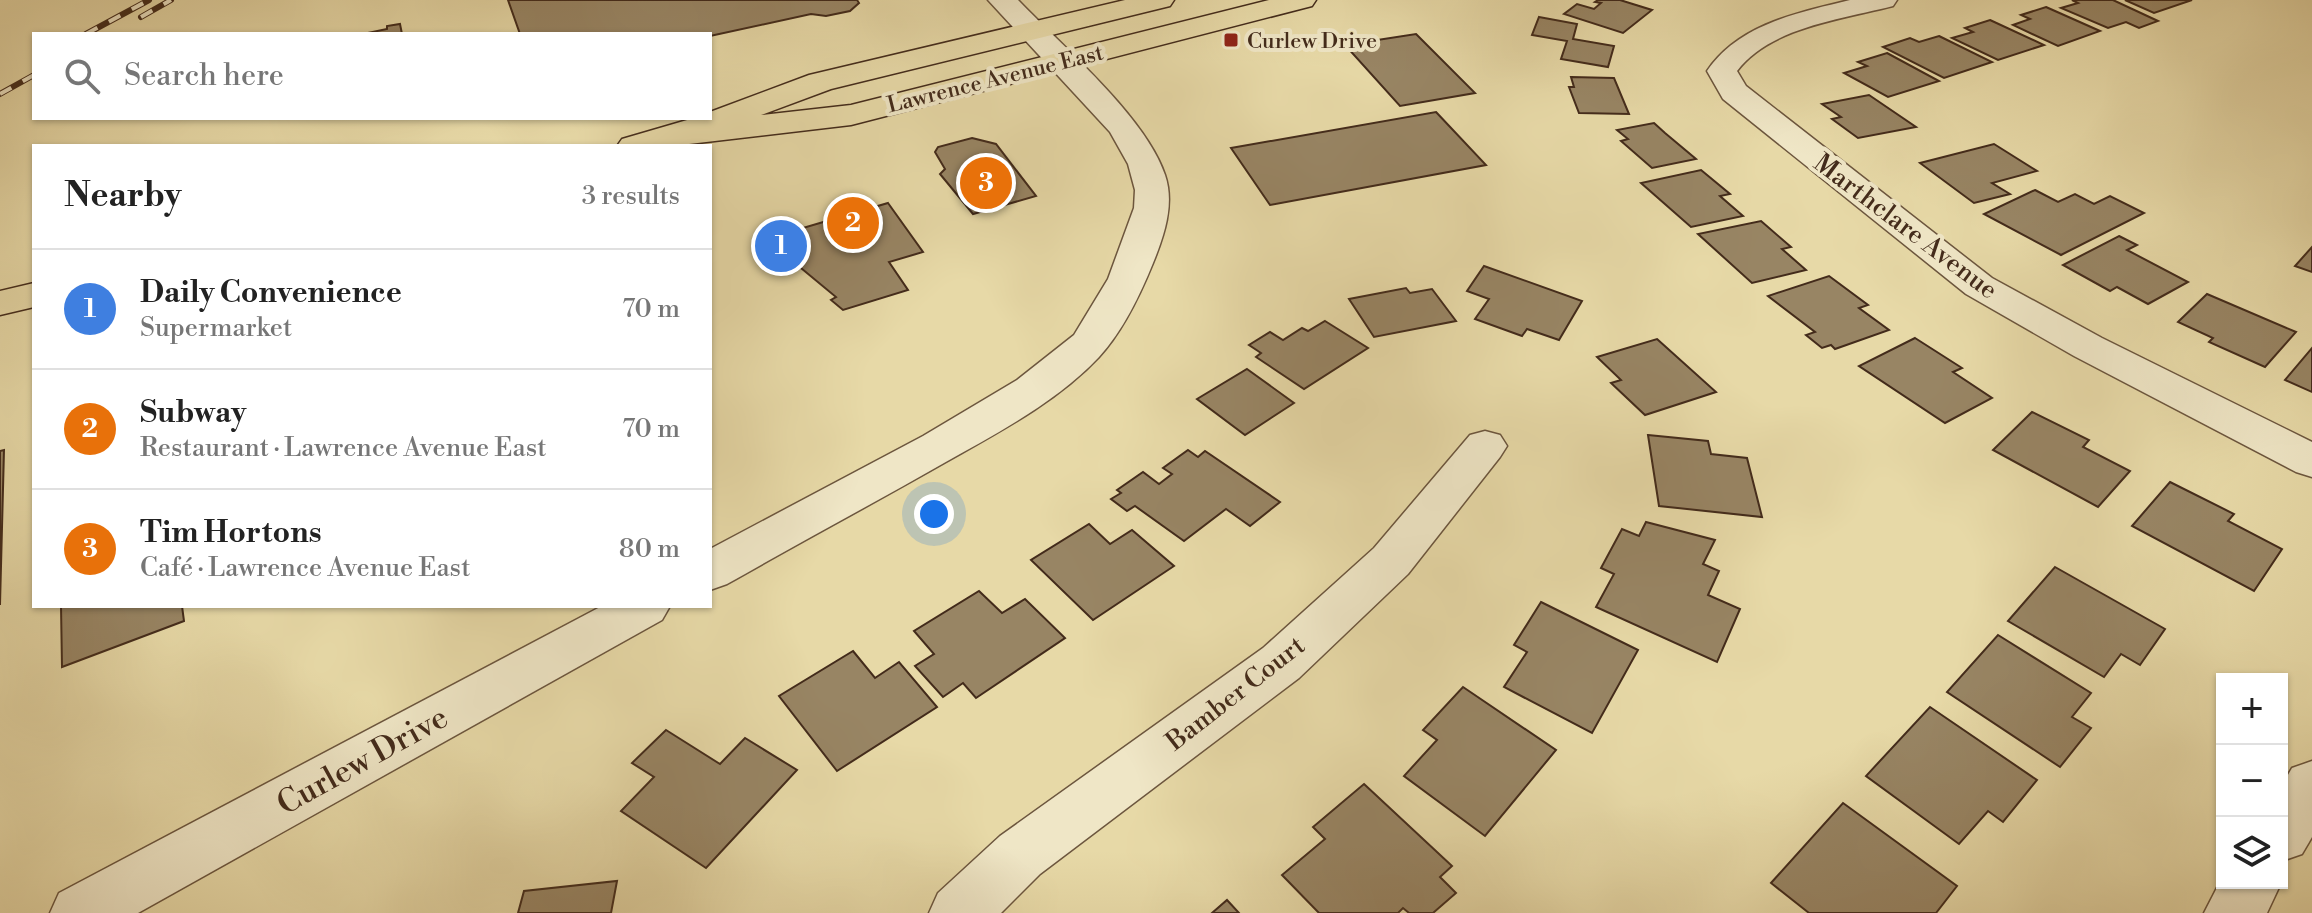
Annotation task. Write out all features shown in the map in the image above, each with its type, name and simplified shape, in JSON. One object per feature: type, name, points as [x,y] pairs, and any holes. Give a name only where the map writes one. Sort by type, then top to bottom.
[{"type":"main road","name":"Lawrence Avenue East","points":[[642,144],[684,133],[820,82],[1160,0]]},
{"type":"main road","name":"Lawrence Avenue East","points":[[684,133],[851,115],[1302,0]]},
{"type":"main road","points":[[0,303],[32,295]]},
{"type":"street","points":[[712,570],[974,428],[1078,355],[1122,292],[1148,231],[1152,192],[1145,165],[1137,146],[1121,125],[1002,0]]},
{"type":"street","name":"Marthclare Avenue","points":[[1883,0],[1765,35],[1736,51],[1722,71],[1734,92],[1979,286],[2088,347],[2312,461]]},
{"type":"street","name":"Bamber Court","points":[[959,913],[1020,855],[1281,663],[1391,561],[1485,446]]},
{"type":"street","name":"Curlew Drive","points":[[80,913],[641,608]]},
{"type":"street","points":[[2288,825],[2312,786]]},
{"type":"street","points":[[2234,913],[2248,889]]},
{"type":"building","points":[[508,0],[857,0],[859,3],[850,11],[826,16],[811,14],[712,36],[712,32],[519,32]]},
{"type":"building","points":[[1620,0],[1652,10],[1623,33],[1564,14],[1577,4],[1594,9],[1601,3],[1595,2]]},
{"type":"building","points":[[2072,0],[2113,0],[2158,21],[2139,28],[2126,22],[2108,28],[2061,8],[2078,3]]},
{"type":"building","points":[[2125,0],[2192,0],[2154,13]]},
{"type":"building","points":[[2046,7],[2100,31],[2058,46],[2013,25],[2030,19],[2021,15]]},
{"type":"building","points":[[1539,17],[1577,24],[1573,39],[1614,46],[1608,67],[1561,59],[1567,41],[1532,35]]},
{"type":"building","points":[[1990,20],[2044,45],[1998,60],[1952,38],[1973,32],[1965,28]]},
{"type":"building","points":[[400,24],[402,32],[373,32],[387,29],[387,26]]},
{"type":"building","points":[[1416,34],[1475,93],[1400,106],[1345,45]]},
{"type":"building","points":[[1939,36],[1992,62],[1944,78],[1883,47],[1910,38],[1919,42]]},
{"type":"building","points":[[1887,53],[1939,81],[1888,97],[1844,73],[1867,66],[1858,62]]},
{"type":"building","points":[[1571,77],[1614,78],[1629,114],[1579,113],[1569,87],[1574,87]]},
{"type":"building","points":[[1869,95],[1916,127],[1858,138],[1832,119],[1841,117],[1822,104]]},
{"type":"building","points":[[1436,112],[1486,165],[1270,205],[1231,148]]},
{"type":"building","points":[[1654,123],[1696,159],[1652,168],[1621,141],[1628,139],[1617,130]]},
{"type":"building","points":[[972,138],[996,144],[1036,196],[973,214],[940,174],[945,169],[935,152],[938,147]]},
{"type":"building","points":[[1994,144],[2037,171],[1992,183],[2010,194],[1974,203],[1920,163]]},
{"type":"building","points":[[1701,170],[1730,194],[1720,196],[1743,216],[1691,227],[1641,183]]},
{"type":"building","points":[[2035,190],[2058,202],[2075,194],[2094,204],[2110,196],[2144,213],[2061,255],[1984,214]]},
{"type":"building","points":[[888,203],[923,252],[889,262],[908,290],[843,310],[831,300],[836,297],[762,240]]},
{"type":"building","points":[[1761,221],[1791,247],[1782,249],[1806,270],[1752,283],[1698,234]]},
{"type":"building","points":[[2119,236],[2137,245],[2127,250],[2188,282],[2148,304],[2117,287],[2110,291],[2063,265]]},
{"type":"building","points":[[2312,247],[2312,272],[2295,266]]},
{"type":"building","points":[[1484,266],[1582,301],[1559,340],[1527,329],[1522,336],[1475,319],[1489,299],[1467,291]]},
{"type":"building","points":[[1829,276],[1868,305],[1859,308],[1889,330],[1835,349],[1831,345],[1822,348],[1806,335],[1815,332],[1768,296]]},
{"type":"building","points":[[1406,288],[1410,293],[1432,289],[1456,321],[1374,337],[1349,299]]},
{"type":"building","points":[[2207,294],[2296,332],[2265,367],[2209,342],[2213,338],[2178,322]]},
{"type":"building","points":[[1325,321],[1368,348],[1304,389],[1256,357],[1261,353],[1249,345],[1270,332],[1283,340],[1302,328],[1308,331]]},
{"type":"building","points":[[1915,338],[1962,368],[1953,372],[1992,398],[1945,423],[1859,366]]},
{"type":"building","points":[[1657,339],[1716,392],[1645,415],[1611,383],[1621,380],[1597,357]]},
{"type":"building","points":[[2312,348],[2312,392],[2285,380]]},
{"type":"building","points":[[1247,369],[1294,403],[1245,435],[1197,399]]},
{"type":"building","points":[[2032,412],[2089,440],[2083,447],[2130,471],[2098,507],[1993,450]]},
{"type":"building","points":[[1648,435],[1708,441],[1711,454],[1747,458],[1762,517],[1659,506]]},
{"type":"building","points":[[4,450],[0,605],[0,451]]},
{"type":"building","points":[[1188,450],[1198,457],[1205,451],[1280,502],[1250,526],[1226,509],[1184,541],[1135,506],[1127,511],[1111,499],[1121,493],[1117,490],[1143,472],[1159,484],[1172,474],[1163,468]]},
{"type":"building","points":[[2170,482],[2234,514],[2228,521],[2282,549],[2254,591],[2132,526]]},
{"type":"building","points":[[1646,522],[1715,540],[1703,564],[1719,571],[1708,595],[1740,609],[1717,662],[1596,607],[1614,574],[1601,568],[1622,529],[1639,536]]},
{"type":"building","points":[[1089,524],[1110,544],[1132,530],[1174,566],[1093,620],[1031,560]]},
{"type":"building","points":[[2055,567],[2165,629],[2140,665],[2121,654],[2104,677],[2008,621]]},
{"type":"building","points":[[979,591],[1002,613],[1025,599],[1065,638],[976,698],[963,683],[943,697],[915,666],[934,654],[914,631]]},
{"type":"building","points":[[1541,602],[1638,650],[1592,733],[1504,687],[1527,652],[1514,645]]},
{"type":"building","points":[[61,608],[182,608],[184,621],[62,667]]},
{"type":"building","points":[[1998,635],[2091,693],[2072,717],[2091,728],[2060,767],[1947,692]]},
{"type":"building","points":[[853,651],[875,678],[899,662],[937,707],[837,771],[779,696]]},
{"type":"building","points":[[1463,687],[1556,750],[1485,836],[1404,776],[1437,740],[1423,730]]},
{"type":"building","points":[[1930,707],[2037,780],[2003,822],[1988,811],[1959,844],[1866,776]]},
{"type":"building","points":[[666,730],[720,764],[745,738],[797,770],[706,868],[621,811],[654,777],[632,763]]},
{"type":"building","points":[[1364,784],[1452,866],[1440,877],[1456,893],[1433,913],[1409,913],[1403,908],[1398,913],[1319,913],[1282,875],[1325,839],[1313,827]]},
{"type":"building","points":[[1843,803],[1957,886],[1936,913],[1809,913],[1771,883]]},
{"type":"building","points":[[617,881],[611,913],[518,913],[524,891]]},
{"type":"building","points":[[1227,900],[1239,913],[1212,913]]},
{"type":"railway","points":[[90,32],[149,0]]},
{"type":"railway","points":[[141,17],[171,0]]},
{"type":"railway","points":[[0,94],[32,76]]},
{"type":"place","name":"Curlew Drive","points":[[1231,40]]},
{"type":"place","name":"Tim Hortons","points":[[986,183]]},
{"type":"place","name":"Subway","points":[[853,223]]},
{"type":"place","name":"Daily Convenience","points":[[781,246]]}]
